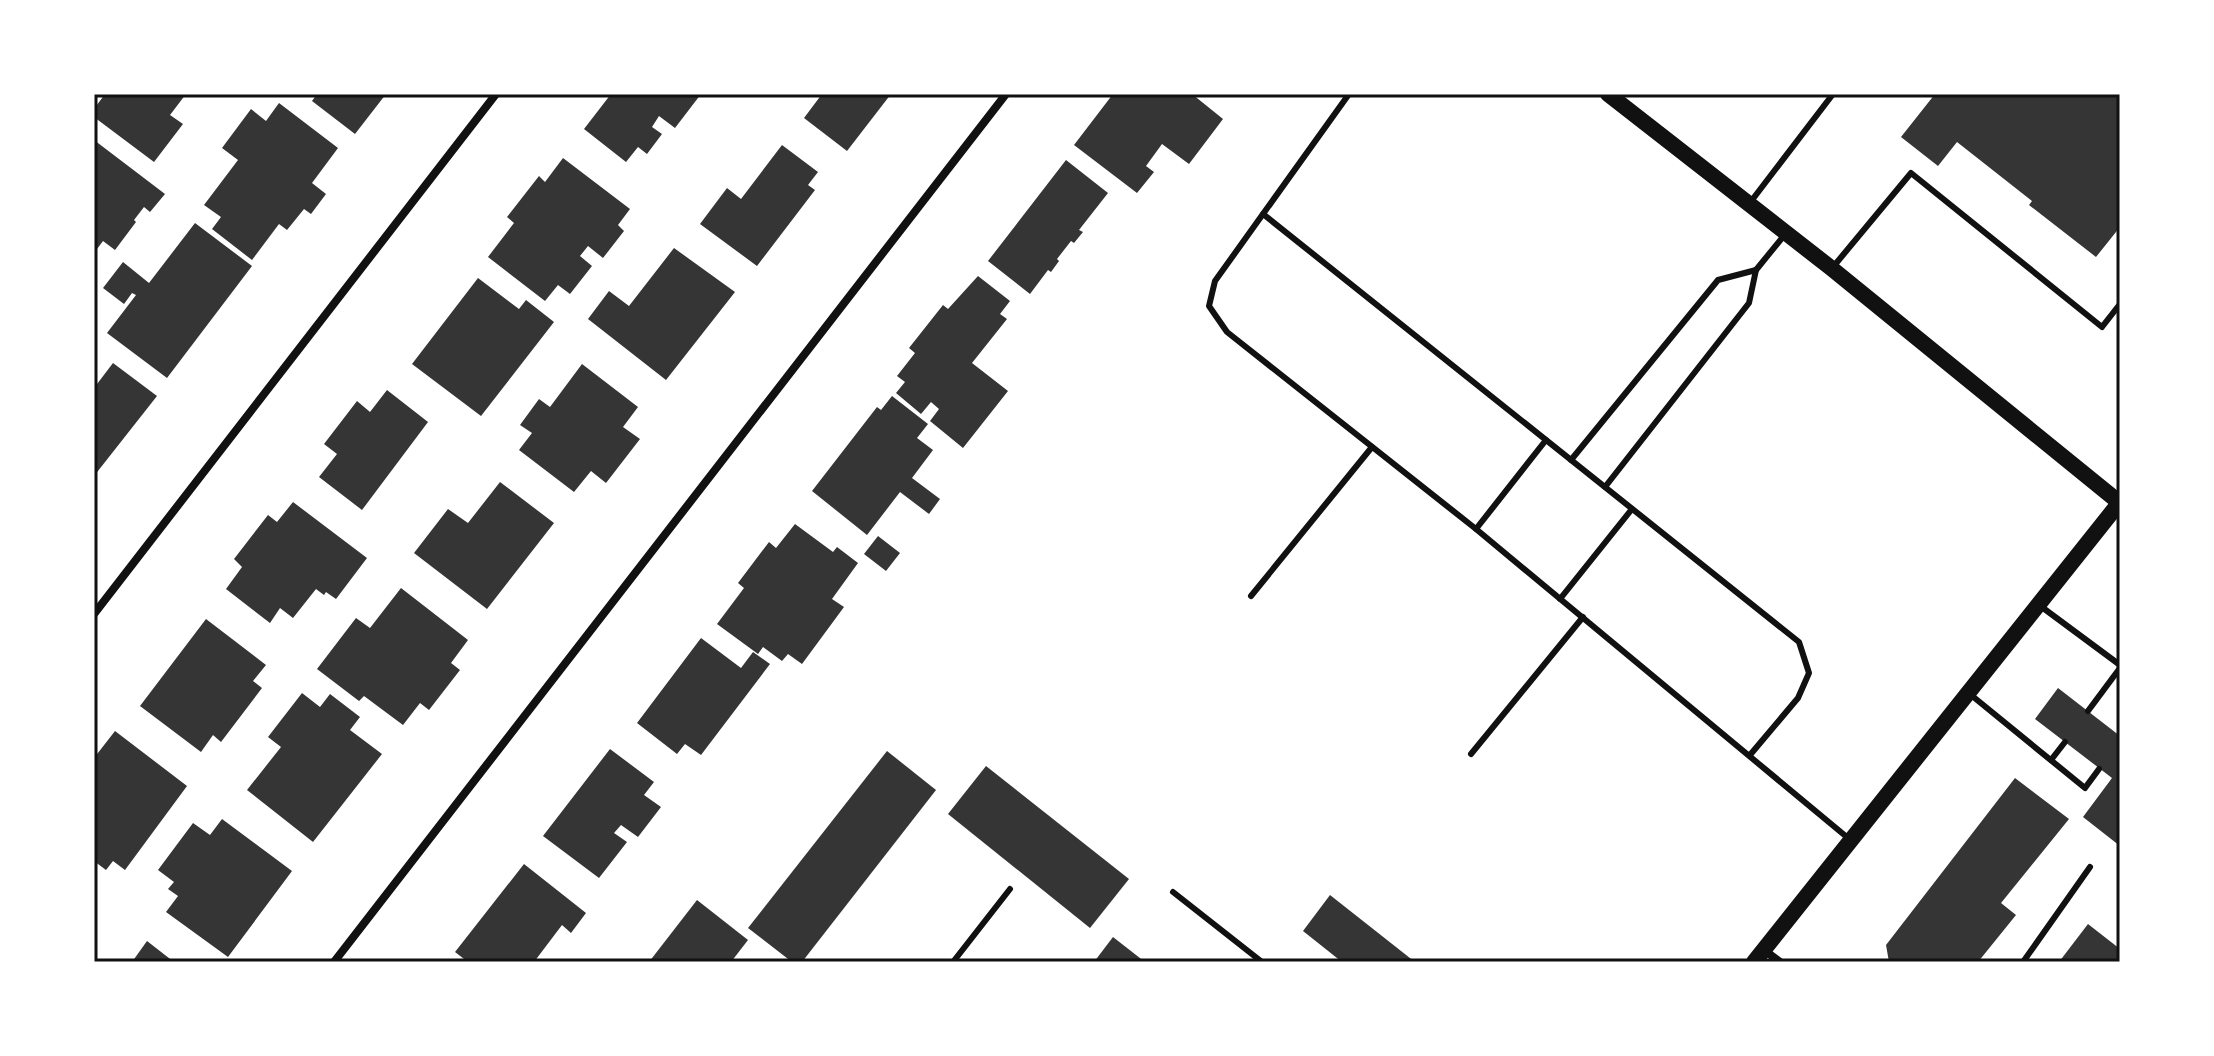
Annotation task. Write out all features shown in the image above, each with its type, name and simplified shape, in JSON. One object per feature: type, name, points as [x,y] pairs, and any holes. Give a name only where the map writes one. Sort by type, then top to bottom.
[{"type":"main road","points":[[1610,95],[1831,268],[2120,503],[1759,956]]},
{"type":"street","points":[[94,614],[496,94]]},
{"type":"street","points":[[334,962],[1006,94]]},
{"type":"street","points":[[1759,956],[1780,962]]},
{"type":"lane","points":[[1349,94],[1215,281],[1209,306],[1227,332],[1476,529],[1851,840]]},
{"type":"lane","points":[[1749,204],[1833,94]]},
{"type":"lane","points":[[1831,268],[1911,173],[2102,327],[2120,304]]},
{"type":"lane","points":[[1263,214],[1799,642],[1809,673],[1798,698],[1750,755]]},
{"type":"lane","points":[[1605,487],[1749,303],[1756,270],[1786,233]]},
{"type":"lane","points":[[1571,460],[1718,280],[1756,270]]},
{"type":"lane","points":[[1476,529],[1546,440]]},
{"type":"lane","points":[[1251,596],[1372,447]]},
{"type":"lane","points":[[1560,599],[1632,509]]},
{"type":"lane","points":[[2038,605],[2120,667],[2088,711]]},
{"type":"lane","points":[[1471,754],[1583,617]]},
{"type":"lane","points":[[1968,693],[2085,788],[2099,769]]},
{"type":"lane","points":[[2051,760],[2065,742]]},
{"type":"lane","points":[[2023,962],[2090,867]]},
{"type":"lane","points":[[953,962],[1010,889]]},
{"type":"lane","points":[[1173,892],[1262,962]]},
{"type":"building","points":[[105,94],[186,94],[170,115],[183,124],[154,162],[94,117],[94,109]]},
{"type":"building","points":[[317,94],[386,94],[355,134],[312,101]]},
{"type":"building","points":[[611,94],[701,94],[675,128],[659,116],[652,127],[662,134],[647,154],[638,147],[626,162],[584,129]]},
{"type":"building","points":[[822,94],[891,94],[847,151],[804,118]]},
{"type":"building","points":[[1113,94],[1192,94],[1223,119],[1189,164],[1162,144],[1146,166],[1154,172],[1137,193],[1074,145]]},
{"type":"building","points":[[1935,94],[2120,94],[2120,227],[2096,257],[2029,205],[2032,201],[1957,142],[1938,166],[1901,137]]},
{"type":"building","points":[[279,103],[338,148],[312,183],[326,194],[311,214],[304,209],[287,230],[279,224],[252,260],[212,229],[221,217],[204,205],[238,160],[222,148],[251,109],[266,121]]},
{"type":"building","points":[[94,140],[165,194],[150,212],[144,207],[115,250],[103,241],[94,253]]},
{"type":"building","points":[[782,145],[818,172],[808,185],[815,190],[757,266],[700,224],[727,188],[741,199]]},
{"type":"building","points":[[563,158],[630,209],[618,225],[624,231],[603,258],[588,246],[580,256],[592,266],[570,294],[558,285],[545,301],[488,257],[514,223],[507,217],[539,176],[545,182]]},
{"type":"building","points":[[1066,160],[1108,193],[1079,230],[1083,232],[1074,243],[1071,241],[1051,272],[1048,270],[1030,294],[988,261]]},
{"type":"building","points":[[195,223],[252,266],[167,378],[107,333],[136,295],[132,293],[124,304],[103,288],[123,262],[149,283]]},
{"type":"building","points":[[674,248],[735,292],[666,380],[588,319],[609,291],[629,306]]},
{"type":"building","points":[[978,276],[1010,301],[1000,314],[1007,319],[972,363],[1008,391],[963,448],[930,421],[939,409],[931,402],[921,414],[896,393],[905,382],[897,376],[915,353],[909,348],[943,305],[948,309]]},
{"type":"building","points":[[478,278],[519,309],[526,300],[554,322],[481,416],[412,364]]},
{"type":"building","points":[[113,363],[157,396],[94,476],[94,388]]},
{"type":"building","points":[[582,364],[638,407],[623,427],[640,439],[606,483],[591,471],[574,492],[519,450],[532,433],[520,425],[539,399],[550,407]]},
{"type":"building","points":[[387,390],[428,422],[362,510],[319,477],[337,454],[324,444],[357,401],[370,412]]},
{"type":"building","points":[[892,396],[928,424],[917,438],[933,450],[912,478],[940,499],[929,514],[900,492],[867,535],[812,491],[877,407],[881,410]]},
{"type":"building","points":[[500,482],[554,523],[487,609],[414,553],[448,509],[468,523]]},
{"type":"building","points":[[293,502],[367,558],[336,599],[316,589],[293,618],[280,608],[270,623],[226,589],[242,567],[234,559],[268,515],[277,522]]},
{"type":"building","points":[[795,524],[833,552],[837,547],[858,563],[832,599],[844,607],[802,664],[788,654],[782,661],[763,647],[758,654],[717,624],[744,588],[738,583],[769,542],[776,548]]},
{"type":"building","points":[[878,536],[900,553],[886,571],[864,554]]},
{"type":"building","points":[[401,588],[468,640],[451,663],[460,670],[429,710],[420,703],[403,725],[364,696],[359,701],[317,669],[356,618],[370,628]]},
{"type":"building","points":[[206,619],[266,665],[253,681],[262,688],[221,742],[213,735],[201,752],[140,706]]},
{"type":"building","points":[[701,638],[741,668],[753,652],[770,664],[701,755],[685,744],[677,754],[637,723]]},
{"type":"building","points":[[2058,688],[2120,736],[2120,846],[2083,817],[2112,778],[2035,719]]},
{"type":"building","points":[[302,693],[320,707],[330,694],[360,717],[350,730],[382,754],[313,842],[247,790],[281,747],[268,737]]},
{"type":"building","points":[[115,731],[187,786],[125,870],[113,861],[106,870],[94,861],[94,758]]},
{"type":"building","points":[[610,749],[654,782],[644,795],[661,807],[638,837],[621,825],[614,833],[627,842],[599,878],[543,836]]},
{"type":"building","points":[[887,751],[936,790],[802,962],[792,962],[748,928]]},
{"type":"building","points":[[986,766],[1129,879],[1090,928],[948,814]]},
{"type":"building","points":[[2015,778],[2069,819],[2001,903],[2016,915],[1978,962],[1889,962],[1886,945]]},
{"type":"building","points":[[222,819],[292,871],[228,957],[166,912],[178,896],[168,889],[174,882],[158,870],[193,823],[210,835]]},
{"type":"building","points":[[524,864],[586,913],[571,933],[562,925],[534,962],[468,962],[455,952]]},
{"type":"building","points":[[1330,895],[1415,962],[1342,962],[1303,931]]},
{"type":"building","points":[[697,900],[748,940],[731,962],[649,962]]},
{"type":"building","points":[[2088,924],[2120,949],[2120,962],[2059,962]]},
{"type":"building","points":[[1113,937],[1145,962],[1094,962]]},
{"type":"building","points":[[147,941],[174,962],[132,962]]}]
